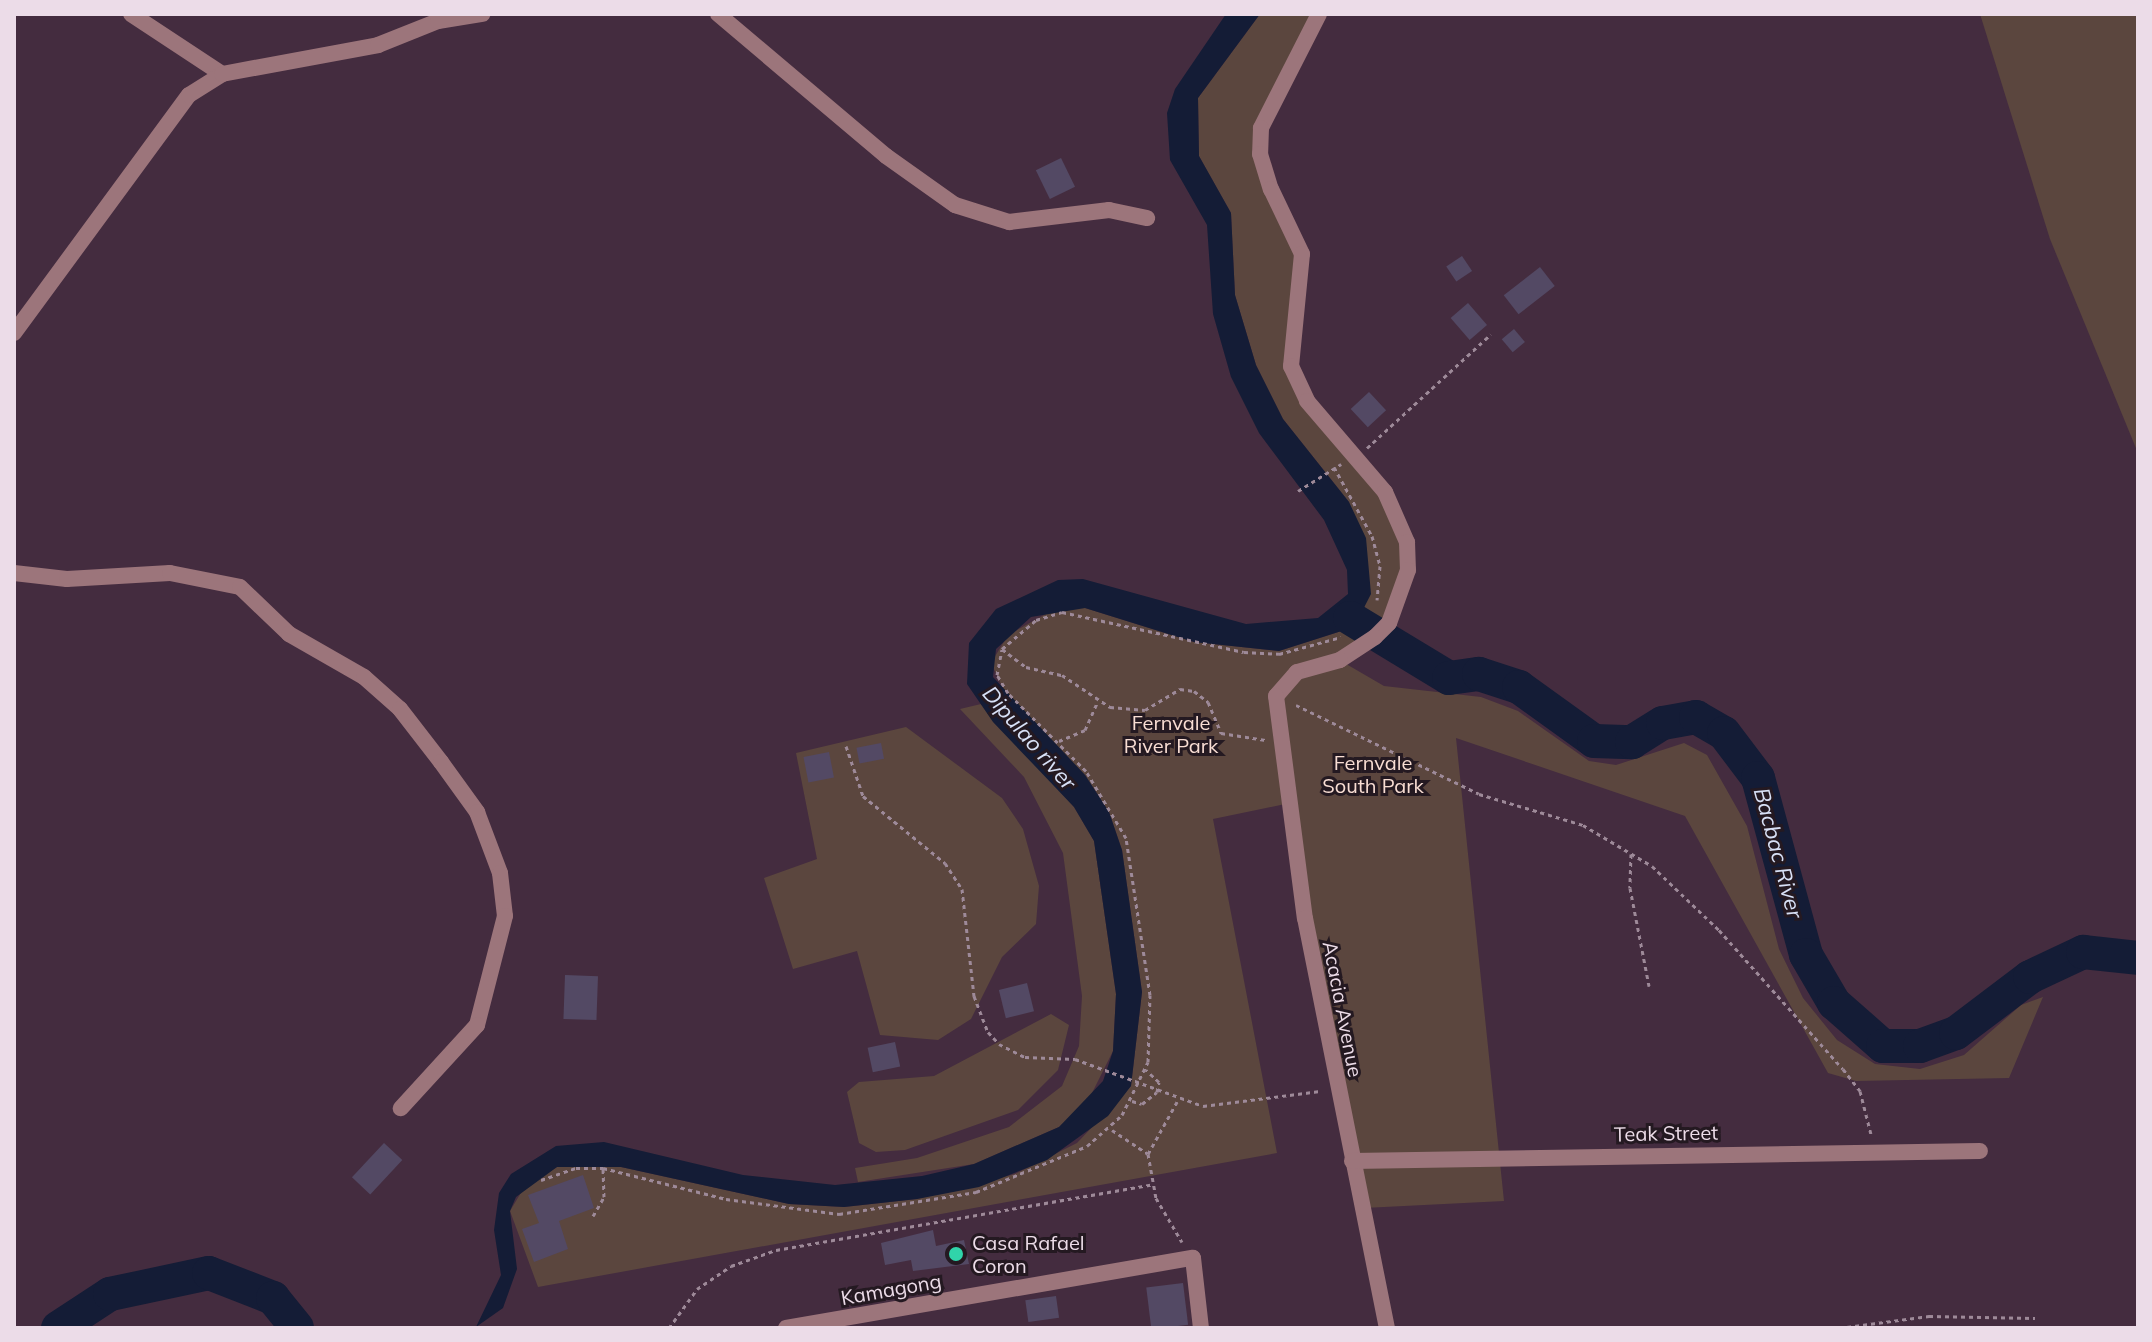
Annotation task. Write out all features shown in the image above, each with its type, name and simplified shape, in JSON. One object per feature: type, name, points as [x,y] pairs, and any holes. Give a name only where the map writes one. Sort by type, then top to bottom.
[{"type":"street","points":[[131,14],[222,74]]},
{"type":"street","points":[[14,333],[189,95],[222,74],[378,45],[438,21],[482,14]]},
{"type":"street","points":[[718,14],[886,156],[955,205],[1009,222],[1109,210],[1147,218]]},
{"type":"street","points":[[1276,701],[1297,672],[1358,651],[1389,623],[1400,599],[1407,542],[1385,492],[1307,401],[1291,366],[1302,254],[1260,154],[1272,102],[1319,14]]},
{"type":"street","points":[[14,573],[67,579],[170,573],[240,587],[289,634],[364,677],[400,709],[441,762],[477,812],[500,873],[505,916],[477,1025],[401,1108]]},
{"type":"street","name":"Acacia Avenue","points":[[1276,701],[1305,918],[1387,1328]]},
{"type":"street","name":"Teak Street","points":[[1352,1161],[1980,1151]]},
{"type":"street","points":[[1193,1258],[1201,1328]]},
{"type":"street","name":"Kamagong","points":[[786,1328],[1193,1258]]},
{"type":"path","points":[[1356,458],[1491,334]]},
{"type":"path","points":[[1298,491],[1334,467],[1357,501],[1376,551],[1380,589],[1374,612]]},
{"type":"path","points":[[541,1180],[576,1168],[603,1168],[726,1199],[839,1214],[976,1192],[1057,1163],[1110,1130],[1132,1100],[1146,1070],[1150,995],[1126,838],[1110,805],[1059,741],[997,675],[1002,649],[1036,620],[1062,612],[1256,653],[1306,650],[1352,632]]},
{"type":"path","points":[[1002,649],[1026,667],[1062,675],[1097,703],[1145,710],[1180,689],[1194,691],[1208,702],[1221,733],[1280,741]]},
{"type":"path","points":[[1276,701],[1333,718],[1479,794],[1583,825],[1631,854],[1719,930],[1843,1069],[1860,1091],[1875,1152]]},
{"type":"path","points":[[1059,741],[1085,730],[1097,703]]},
{"type":"path","points":[[846,746],[863,796],[945,863],[962,889],[974,996],[988,1032],[1025,1057],[1075,1059],[1103,1073],[1178,1100],[1234,1104],[1338,1088]]},
{"type":"path","points":[[1631,854],[1630,888],[1649,986]]},
{"type":"path","points":[[1132,1100],[1142,1104],[1157,1092],[1159,1082],[1146,1070]]},
{"type":"path","points":[[1178,1100],[1148,1154],[1153,1184],[1193,1258]]},
{"type":"path","points":[[1110,1130],[1148,1154]]},
{"type":"path","points":[[593,1216],[604,1197],[603,1168]]},
{"type":"path","points":[[669,1328],[697,1289],[731,1266],[776,1250],[1153,1184]]},
{"type":"path","points":[[1839,1328],[1929,1316],[2035,1318]]},
{"type":"green space","points":[[1260,14],[1319,14],[1272,102],[1260,154],[1302,254],[1291,366],[1307,401],[1385,492],[1407,542],[1389,623],[1341,661],[1384,686],[1481,697],[1518,711],[1589,761],[1616,765],[1684,743],[1707,755],[1747,826],[1779,949],[1803,998],[1837,1040],[1875,1064],[1920,1069],[1964,1055],[2021,1005],[2043,997],[2009,1078],[1856,1081],[1828,1073],[1685,816],[1456,738],[1504,1201],[1364,1208],[1290,803],[1213,819],[1277,1153],[538,1287],[510,1211],[525,1186],[557,1167],[621,1167],[789,1204],[844,1207],[917,1199],[1015,1174],[1077,1143],[1131,1086],[1142,992],[1122,850],[1109,812],[1085,775],[1007,697],[991,663],[1008,635],[1055,609],[1085,608],[1194,642],[1279,651],[1354,627],[1365,611],[1349,502],[1283,419],[1256,365],[1235,295],[1231,213],[1199,156],[1198,98]]},
{"type":"green space","points":[[1980,14],[2138,14],[2138,453],[2050,239]]},
{"type":"green space","points":[[981,704],[1074,807],[1094,841],[1116,994],[1113,1051],[1087,1103],[1059,1127],[974,1164],[858,1182],[855,1168],[917,1158],[1009,1127],[1062,1086],[1079,1046],[1082,996],[1063,853],[1024,777],[960,709]]},
{"type":"green space","points":[[906,727],[1002,798],[1023,829],[1039,886],[1036,924],[1002,957],[971,1019],[938,1040],[880,1035],[857,951],[793,969],[764,878],[817,859],[796,753]]},
{"type":"green space","points":[[1051,1014],[1069,1025],[1058,1070],[1018,1110],[905,1150],[876,1152],[859,1143],[847,1092],[859,1082],[934,1076]]},
{"type":"water","points":[[1226,14],[1260,14],[1198,98],[1199,156],[1231,213],[1235,295],[1256,365],[1283,419],[1349,502],[1366,538],[1371,594],[1354,627],[1279,651],[1194,642],[1085,608],[1031,617],[996,649],[993,677],[1085,775],[1109,812],[1122,850],[1142,992],[1131,1086],[1108,1116],[1047,1160],[979,1187],[917,1199],[844,1207],[789,1204],[621,1167],[557,1167],[516,1197],[510,1211],[517,1269],[503,1308],[476,1327],[501,1275],[494,1230],[499,1193],[511,1174],[556,1146],[604,1142],[743,1175],[835,1185],[922,1176],[974,1164],[1059,1127],[1103,1081],[1113,1051],[1116,994],[1094,841],[1074,807],[993,722],[967,684],[969,643],[996,609],[1058,580],[1083,579],[1246,624],[1318,618],[1348,594],[1347,570],[1324,520],[1259,433],[1231,377],[1213,314],[1207,225],[1170,160],[1167,113],[1175,89]]},
{"type":"building","points":[[1061,158],[1075,187],[1050,199],[1036,170]]},
{"type":"building","points":[[1462,256],[1472,271],[1456,282],[1446,267]]},
{"type":"building","points":[[1540,267],[1555,286],[1519,314],[1504,295]]},
{"type":"building","points":[[1468,303],[1487,325],[1470,340],[1451,318]]},
{"type":"building","points":[[1514,329],[1525,342],[1513,352],[1502,339]]},
{"type":"building","points":[[1369,392],[1386,410],[1368,427],[1351,409]]},
{"type":"building","points":[[881,743],[884,759],[860,763],[856,748]]},
{"type":"building","points":[[829,752],[834,778],[808,782],[803,757]]},
{"type":"building","points":[[565,975],[598,976],[596,1020],[563,1019]]},
{"type":"building","points":[[1027,983],[1034,1011],[1006,1018],[999,990]]},
{"type":"building","points":[[895,1042],[900,1066],[873,1072],[868,1048]]},
{"type":"building","points":[[384,1143],[402,1160],[370,1194],[352,1177]]},
{"type":"building","points":[[583,1175],[594,1208],[559,1221],[568,1249],[534,1262],[522,1229],[539,1223],[528,1195]]},
{"type":"building","points":[[933,1230],[936,1246],[964,1240],[969,1264],[913,1271],[911,1260],[885,1265],[881,1243]]},
{"type":"building","points":[[1183,1283],[1188,1325],[1151,1328],[1146,1288]]},
{"type":"building","points":[[1056,1296],[1059,1318],[1028,1322],[1025,1300]]},
{"type":"waterway","name":"Bacbac River","points":[[1350,618],[1449,678],[1479,674],[1519,687],[1594,741],[1632,742],[1663,723],[1696,717],[1724,733],[1758,778],[1806,955],[1834,1003],[1883,1046],[1920,1046],[1956,1033],[2030,977],[2083,952],[2138,958]]},
{"type":"waterway","name":"Dipulao river","points":[[58,1328],[110,1294],[209,1273],[273,1298],[297,1328]]},
{"type":"place","name":"Casa Rafael Coron","points":[[956,1254]]},
{"type":"park label","name":"Fernvale River Park","points":[[1171,734]]},
{"type":"park label","name":"Fernvale South Park","points":[[1373,774]]}]
